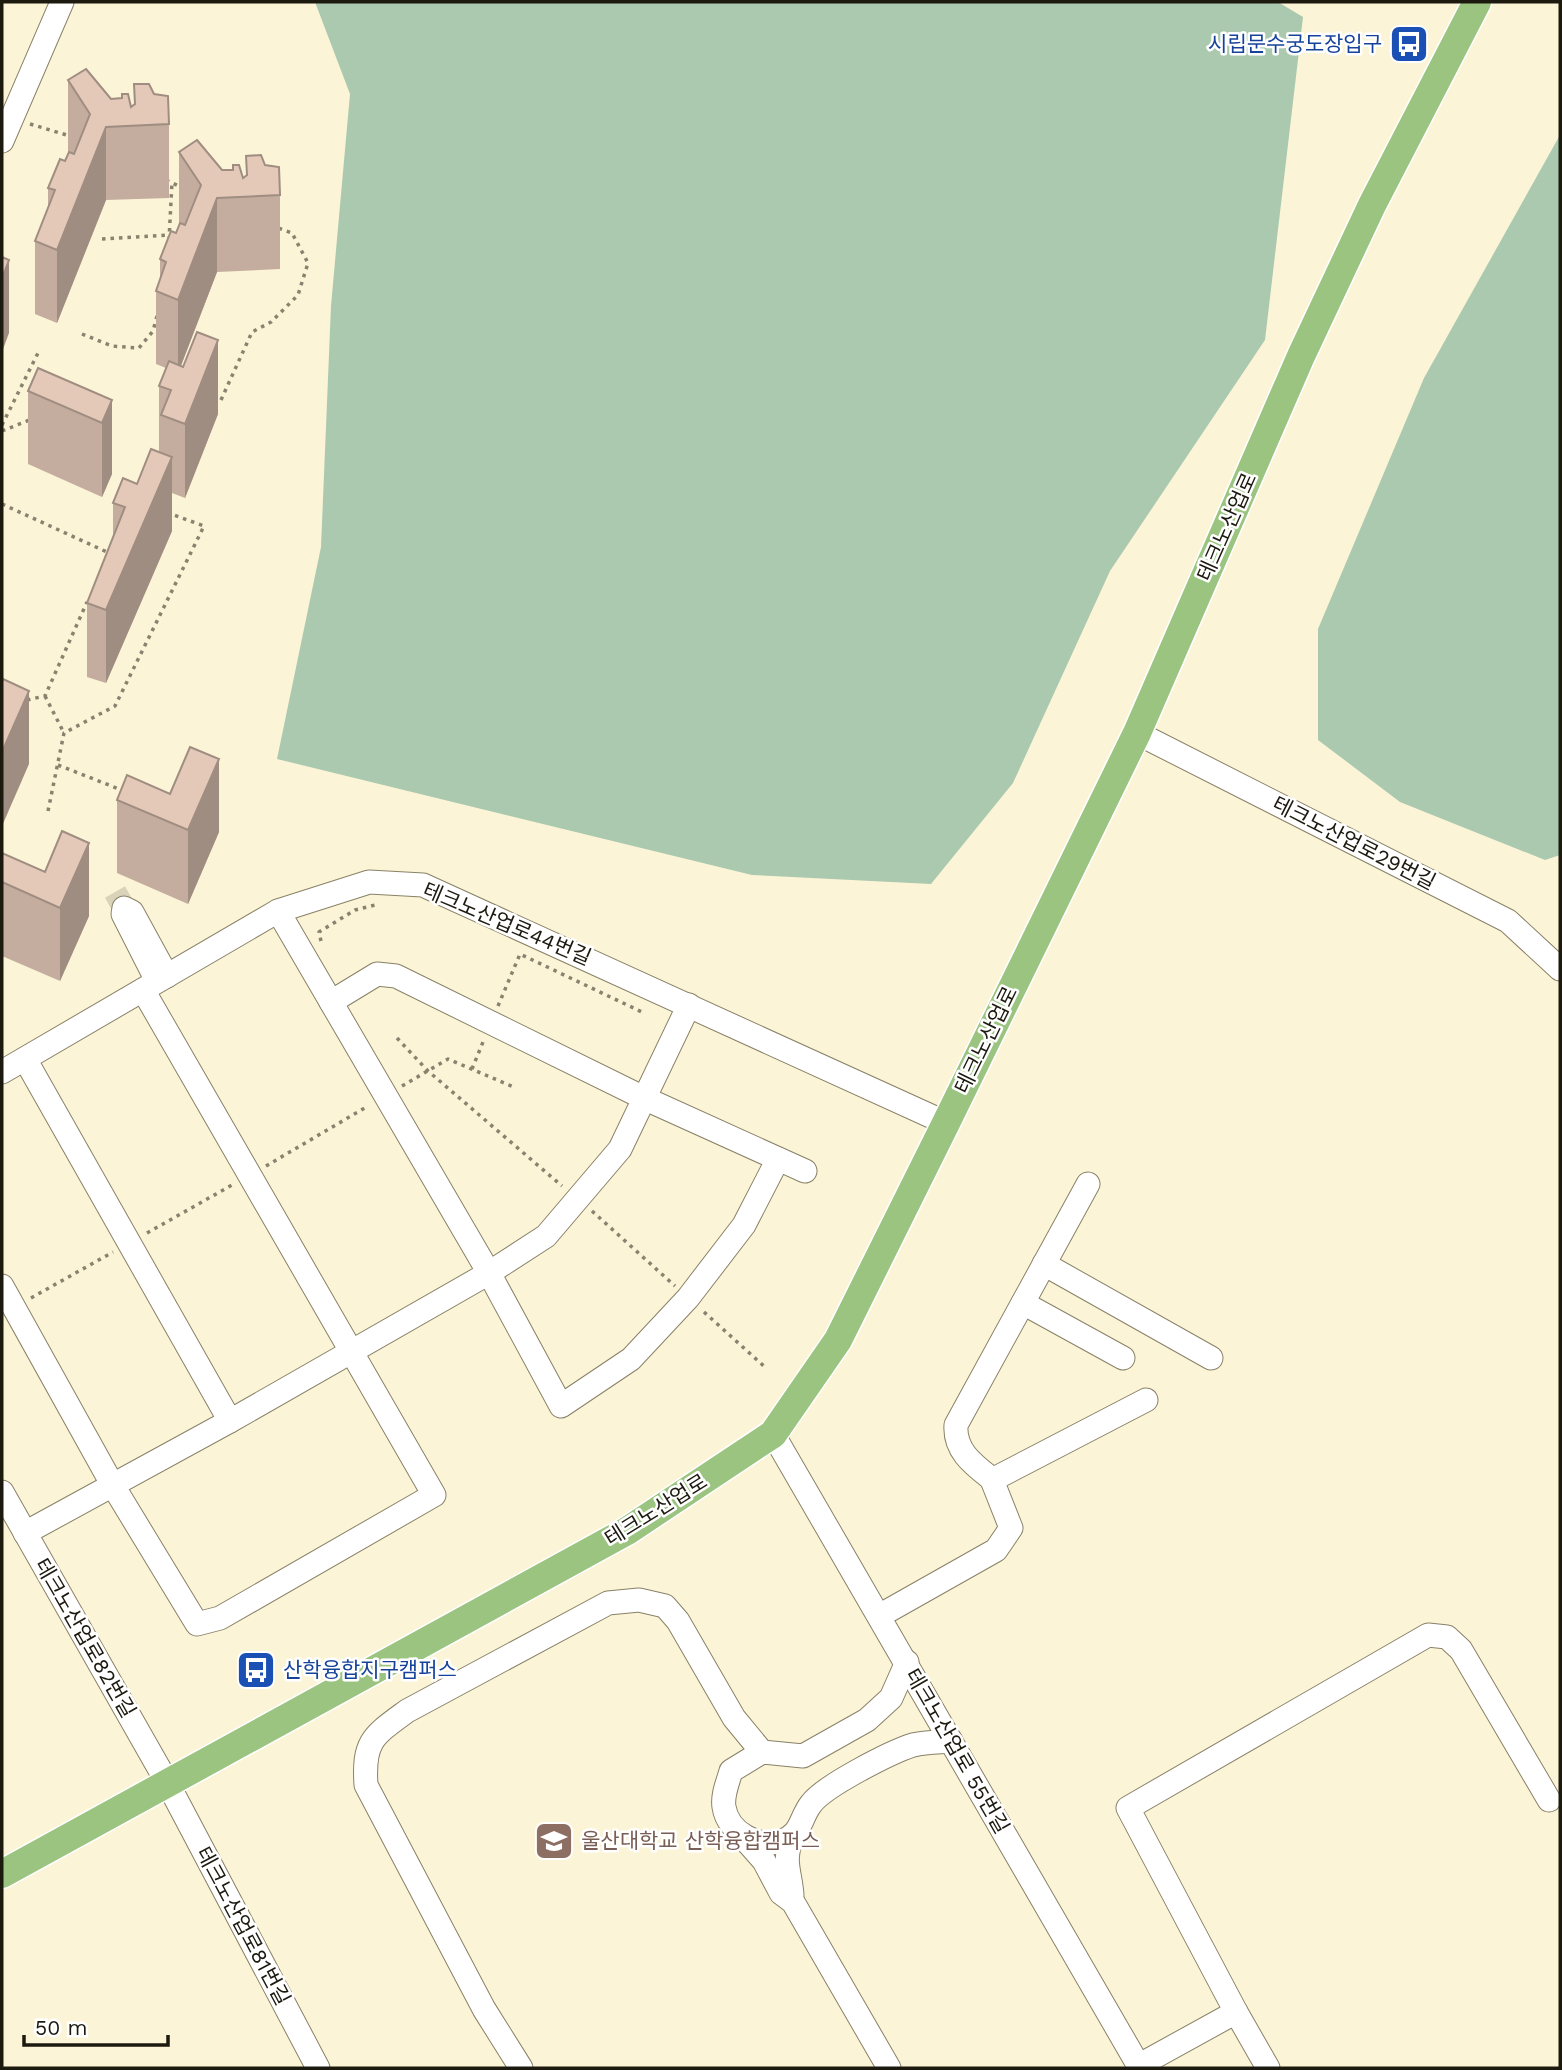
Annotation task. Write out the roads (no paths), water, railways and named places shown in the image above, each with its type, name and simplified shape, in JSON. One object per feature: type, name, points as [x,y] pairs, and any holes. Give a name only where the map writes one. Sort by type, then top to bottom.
[{"type":"main road","name":"테크노산업로","points":[[2,1874],[627,1531],[773,1434],[838,1340],[946,1123],[1137,733],[1301,356],[1372,205],[1476,2]]},
{"type":"street","points":[[2,141],[62,2]]},
{"type":"street","name":"테크노산업로29번길","points":[[1137,733],[1507,921],[1560,969]]},
{"type":"street","name":"테크노산업로44번길","points":[[2,1072],[278,911],[369,883],[423,885],[946,1123]]},
{"type":"street","points":[[278,911],[489,1273],[561,1406],[631,1359],[688,1298],[744,1225],[778,1159]]},
{"type":"street","points":[[331,1002],[377,974],[396,976],[646,1100],[804,1171]]},
{"type":"street","points":[[2,1286],[112,1484],[197,1624],[220,1618],[434,1495],[348,1351],[156,982]]},
{"type":"street","points":[[25,1534],[489,1273],[546,1236],[620,1149],[646,1100],[689,1005]]},
{"type":"street","points":[[25,1059],[230,1421]]},
{"type":"street","points":[[879,1616],[996,1550],[1011,1528],[993,1480],[966,1458],[955,1435],[956,1425],[1088,1184]]},
{"type":"street","points":[[1044,1264],[1211,1358]]},
{"type":"street","points":[[1023,1303],[1123,1358]]},
{"type":"street","points":[[993,1480],[1146,1400]]},
{"type":"street","name":"테크노산업로 55번길","points":[[773,1434],[1139,2067]]},
{"type":"street","name":"테크노산업로82번길","points":[[2,1492],[168,1784]]},
{"type":"street","points":[[521,2068],[484,2009],[366,1785],[364,1757],[370,1744],[384,1728],[407,1711],[608,1603],[639,1600],[665,1606],[678,1621],[734,1718],[762,1752]]},
{"type":"street","points":[[1268,2068],[1128,1808],[1428,1635],[1447,1637],[1461,1650],[1549,1800]]},
{"type":"street","points":[[732,1771],[762,1752],[803,1756],[867,1720],[891,1698],[907,1662]]},
{"type":"street","points":[[734,1718],[732,1771],[724,1808],[729,1822],[764,1861],[781,1893],[793,1902]]},
{"type":"street","points":[[889,2068],[793,1902],[785,1868],[786,1852],[811,1803],[846,1777],[914,1745],[951,1741]]},
{"type":"street","name":"테크노산업로81번길","points":[[168,1784],[318,2068]]},
{"type":"street","points":[[740,1834],[774,1843],[793,1835]]},
{"type":"street","points":[[1139,2067],[1236,2011]]},
{"type":"tunnel","points":[[115,892],[124,908]]},
{"type":"place","name":"시립문수궁도장입구","points":[[1409,44]]},
{"type":"place","name":"산학융합지구캠퍼스","points":[[256,1670]]},
{"type":"place","name":"울산대학교 산학융합캠퍼스","points":[[554,1841]]}]
